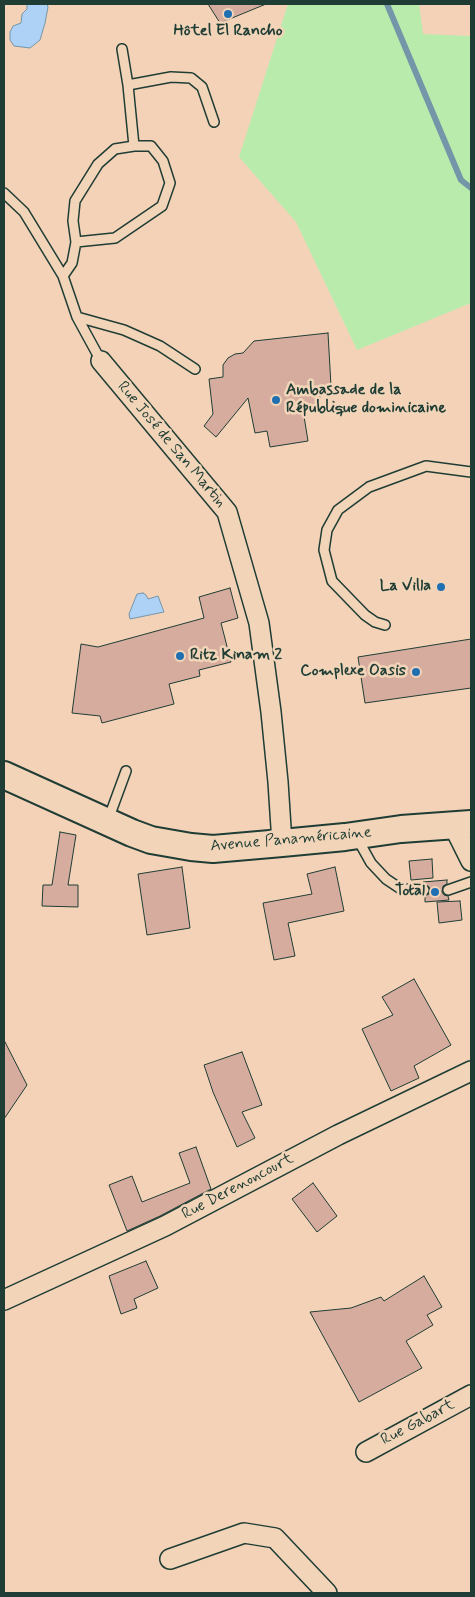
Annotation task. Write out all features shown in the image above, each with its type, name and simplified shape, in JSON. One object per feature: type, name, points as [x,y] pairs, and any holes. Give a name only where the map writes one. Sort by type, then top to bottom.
[{"type":"main road","name":"Avenue Panaméricaine","points":[[4,775],[151,840],[191,848],[213,849],[282,843],[462,824]]},
{"type":"street","name":"Rue José de San Martin","points":[[101,361],[227,512],[259,622],[272,712],[282,843]]},
{"type":"street","points":[[462,824],[471,861]]},
{"type":"street","name":"Rue Derenoncourt","points":[[4,1300],[164,1226],[338,1135],[471,1071]]},
{"type":"street","name":"Rue Gabart","points":[[366,1452],[471,1395]]},
{"type":"street","points":[[170,1559],[244,1533],[275,1538],[327,1593]]},
{"type":"lane","points":[[122,49],[128,85],[134,146]]},
{"type":"lane","points":[[128,85],[171,77],[191,78],[202,87],[214,122]]},
{"type":"lane","points":[[63,276],[72,264],[76,242],[73,222],[75,201],[98,164],[115,149],[151,146],[163,162],[170,182],[162,206],[114,238],[76,242]]},
{"type":"lane","name":"Rue José de San Martin","points":[[4,193],[24,212],[63,276],[77,317],[101,361]]},
{"type":"lane","points":[[77,317],[124,330],[160,346],[195,368]]},
{"type":"lane","points":[[384,625],[375,622],[365,615],[332,581],[324,550],[327,530],[338,510],[369,487],[426,466],[471,472]]},
{"type":"lane","points":[[107,822],[126,771]]},
{"type":"lane","points":[[356,836],[371,863],[386,879],[401,889],[424,890]]},
{"type":"lane","points":[[448,890],[471,882]]},
{"type":"green space","points":[[288,4],[419,4],[423,34],[471,36],[471,303],[357,350],[296,222],[239,157]]},
{"type":"water","points":[[27,4],[47,4],[48,7],[40,40],[30,48],[14,46],[10,40],[10,32],[13,26],[21,23],[22,14],[27,9]]},
{"type":"water","points":[[143,593],[148,599],[158,596],[164,612],[130,619],[129,614],[137,594]]},
{"type":"building","name":"Hôtel El Rancho","points":[[208,4],[266,4],[220,23]]},
{"type":"building","points":[[328,333],[331,386],[319,388],[321,407],[303,410],[308,441],[270,447],[267,431],[255,433],[248,398],[216,437],[204,426],[213,414],[209,379],[223,377],[223,365],[228,358],[235,354],[243,353],[254,341]]},
{"type":"building","name":"Ritz Kinam 2","points":[[230,588],[238,618],[221,623],[231,662],[199,670],[200,676],[169,684],[174,704],[102,723],[100,716],[72,713],[81,644],[98,647],[204,618],[199,597]]},
{"type":"building","name":"Complexe Oasis","points":[[471,639],[471,688],[365,703],[358,657]]},
{"type":"building","points":[[60,832],[76,835],[68,885],[78,885],[78,907],[42,906],[43,885],[52,885]]},
{"type":"building","points":[[432,859],[433,878],[411,880],[409,861]]},
{"type":"building","points":[[182,867],[190,928],[147,935],[138,874]]},
{"type":"building","points":[[335,867],[344,911],[288,923],[295,956],[274,960],[263,903],[312,894],[307,874]]},
{"type":"building","points":[[447,880],[447,884],[443,886],[442,892],[448,896],[449,900],[425,902],[425,896],[429,894],[430,890],[423,882]]},
{"type":"building","points":[[460,901],[462,920],[439,923],[437,902]]},
{"type":"building","points":[[414,979],[451,1045],[414,1066],[419,1078],[391,1091],[362,1029],[393,1015],[382,997]]},
{"type":"building","points":[[4,1040],[27,1085],[4,1119]]},
{"type":"building","points":[[242,1052],[262,1105],[242,1112],[255,1138],[237,1147],[213,1092],[204,1065]]},
{"type":"building","points":[[196,1147],[211,1189],[127,1231],[109,1185],[132,1176],[142,1202],[190,1183],[179,1153]]},
{"type":"building","points":[[313,1183],[337,1216],[317,1232],[292,1199]]},
{"type":"building","points":[[146,1261],[158,1288],[134,1299],[137,1308],[121,1314],[109,1276]]},
{"type":"building","points":[[424,1276],[442,1307],[427,1315],[433,1325],[406,1341],[422,1368],[359,1402],[310,1312],[351,1308],[381,1297],[384,1301]]},
{"type":"waterway","points":[[387,4],[461,180],[471,188]]},
{"type":"place","name":"Hôtel El Rancho","points":[[228,14]]},
{"type":"place","name":"Ambassade de la République dominicaine","points":[[276,400]]},
{"type":"place","name":"La Villa","points":[[441,587]]},
{"type":"place","name":"Ritz Kinam 2","points":[[180,656]]},
{"type":"place","name":"Complexe Oasis","points":[[416,672]]},
{"type":"place","name":"Total","points":[[435,892]]}]
